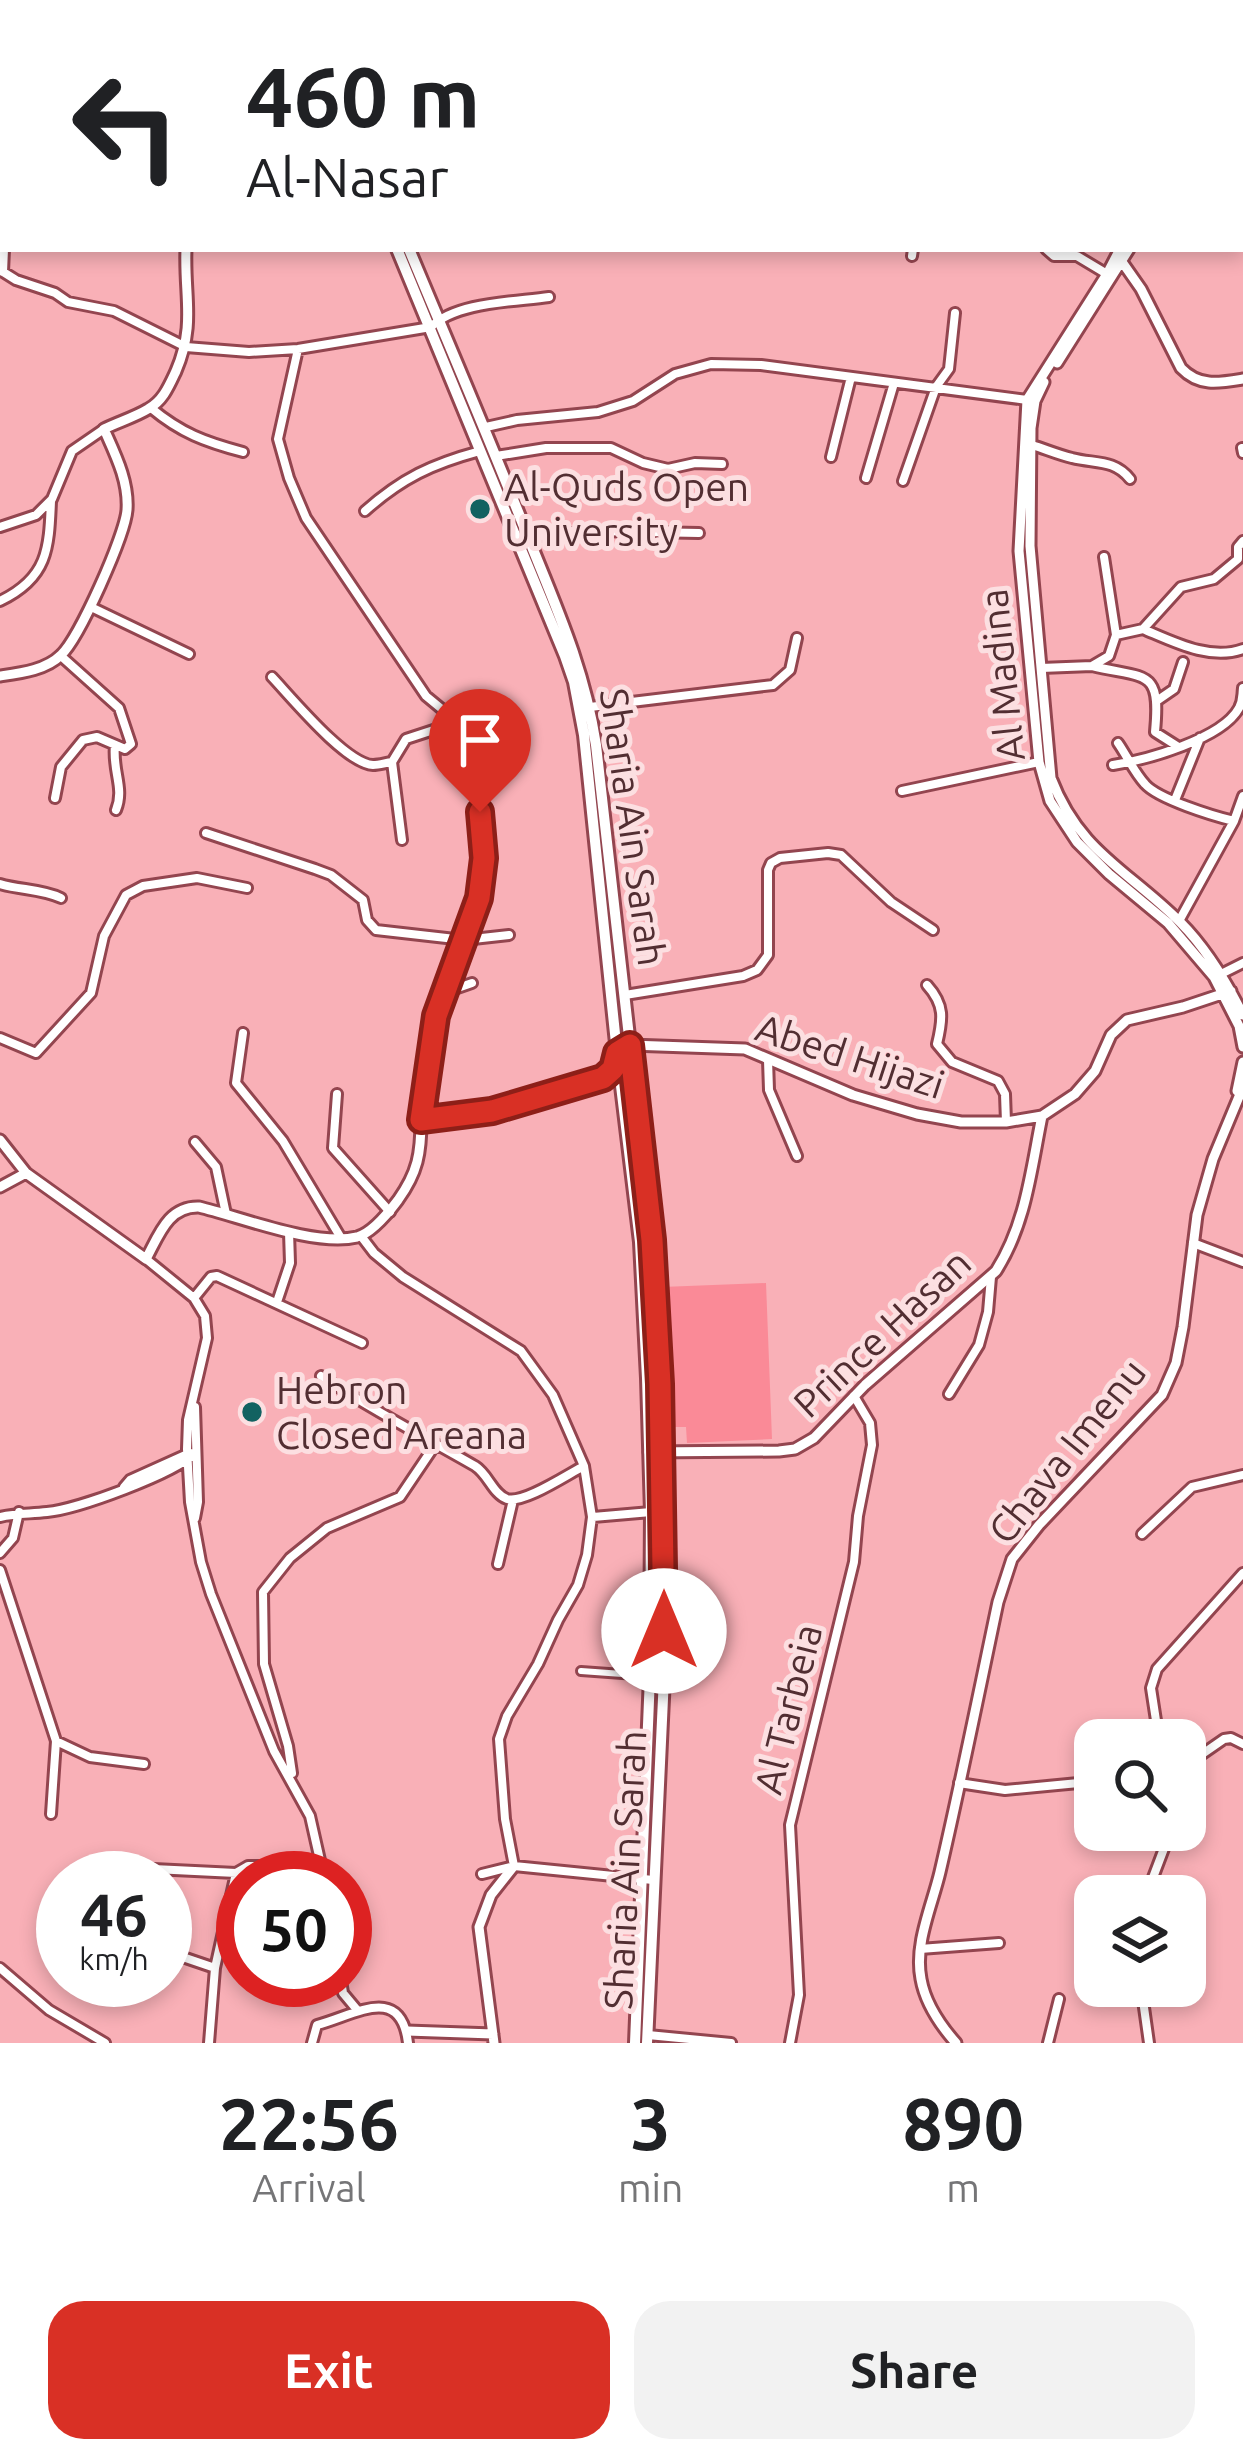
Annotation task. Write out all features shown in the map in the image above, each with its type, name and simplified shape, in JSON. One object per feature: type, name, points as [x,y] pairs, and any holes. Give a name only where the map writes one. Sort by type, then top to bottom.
[{"type":"main road","points":[[399,252],[435,322]]},
{"type":"main road","points":[[411,252],[480,429]]},
{"type":"main road","name":"Sharia Ain Sarah","points":[[480,429],[482,450],[565,656],[580,709],[640,1242],[656,1452],[641,2040]]},
{"type":"main road","name":"Sharia Ain Sarah","points":[[480,429],[496,455],[576,655],[590,707],[626,994],[652,1240],[664,1677],[648,1880]]},
{"type":"street","points":[[0,601],[21,591],[39,568],[48,549],[52,499],[72,451],[104,429],[151,408],[166,392],[186,347],[190,310],[186,252]]},
{"type":"street","points":[[1049,252],[1077,256],[1107,274]]},
{"type":"street","points":[[1120,255],[1189,377],[1210,383],[1243,379]]},
{"type":"street","name":"Al Madina","points":[[1120,255],[1028,400],[1019,551],[1040,762],[1050,801],[1077,842],[1168,923],[1217,975]]},
{"type":"street","name":"Al Madina","points":[[1120,255],[1035,401],[1030,546],[1047,757],[1065,811],[1089,844],[1179,921],[1206,951],[1243,1015]]},
{"type":"street","points":[[1,271],[68,302],[114,311],[186,347],[249,352],[298,349],[435,322],[457,310],[548,297]]},
{"type":"street","points":[[903,481],[936,387],[950,369],[955,314]]},
{"type":"street","points":[[146,1259],[173,1214],[194,1206],[290,1232],[341,1238],[362,1236],[390,1212],[414,1177],[436,1016],[479,898],[484,858],[472,734],[426,696],[297,498],[278,439],[298,349]]},
{"type":"street","points":[[480,429],[517,420],[598,412],[633,401],[675,374],[712,364],[761,365],[1028,400]]},
{"type":"street","points":[[831,457],[851,377]]},
{"type":"street","points":[[866,478],[894,382]]},
{"type":"street","points":[[151,408],[194,438],[243,452]]},
{"type":"street","points":[[0,676],[30,671],[61,656],[91,608],[127,514],[122,470],[104,429]]},
{"type":"street","points":[[1032,445],[1073,459],[1110,463],[1130,479]]},
{"type":"street","points":[[496,455],[546,448],[611,448],[668,469],[722,464]]},
{"type":"street","points":[[364,511],[405,479],[437,463],[482,450]]},
{"type":"street","points":[[0,526],[36,515],[52,499]]},
{"type":"street","points":[[528,536],[597,531],[698,533]]},
{"type":"street","points":[[1143,629],[1181,587],[1214,579],[1238,559],[1243,541]]},
{"type":"street","points":[[1092,666],[1109,656],[1116,635],[1104,557]]},
{"type":"street","points":[[91,608],[188,654]]},
{"type":"street","points":[[1116,635],[1143,629],[1187,647],[1227,655],[1243,649]]},
{"type":"street","points":[[590,707],[772,685],[790,670],[797,638]]},
{"type":"street","points":[[55,798],[61,767],[79,743],[97,737],[126,749],[131,745],[119,707],[61,656]]},
{"type":"street","points":[[1158,700],[1174,689],[1183,662]]},
{"type":"street","points":[[1041,668],[1092,666],[1146,679],[1155,687],[1158,700],[1155,732],[1178,747]]},
{"type":"street","points":[[272,677],[356,760],[371,766],[392,761]]},
{"type":"street","points":[[1113,765],[1200,738],[1230,720],[1242,704],[1243,688]]},
{"type":"street","points":[[402,840],[392,761],[406,739],[456,722]]},
{"type":"street","points":[[1175,800],[1200,738]]},
{"type":"street","points":[[1118,743],[1147,787],[1234,821]]},
{"type":"street","points":[[115,745],[113,764],[120,795],[116,810]]},
{"type":"street","points":[[902,791],[1040,762]]},
{"type":"street","points":[[1179,921],[1243,796]]},
{"type":"street","points":[[206,833],[331,875],[363,900],[374,928],[464,940],[509,935]]},
{"type":"street","points":[[626,994],[743,976],[762,966],[768,955],[768,870],[780,858],[841,855],[891,902],[933,930]]},
{"type":"street","points":[[0,1038],[36,1053],[92,993],[104,935],[126,895],[143,886],[197,878],[247,887]]},
{"type":"street","points":[[0,884],[61,898]]},
{"type":"street","points":[[1217,975],[1243,963]]},
{"type":"street","points":[[446,988],[472,983]]},
{"type":"street","points":[[927,985],[939,999],[938,1044],[952,1062],[998,1081],[1005,1094],[1006,1122]]},
{"type":"street","name":"Al Madina","points":[[1227,992],[1243,1047]]},
{"type":"street","name":"Abed Hijazi","points":[[630,1045],[745,1049],[853,1095],[917,1114],[961,1122],[1006,1122],[1042,1115],[1067,1101],[1095,1071],[1121,1024],[1227,992]]},
{"type":"street","points":[[243,1034],[236,1083],[284,1141],[341,1238]]},
{"type":"street","points":[[421,1120],[492,1111],[603,1078],[613,1069],[617,1053],[630,1045]]},
{"type":"street","points":[[768,1060],[769,1090],[796,1156]]},
{"type":"street","points":[[1235,1102],[1243,1062]]},
{"type":"street","points":[[1235,1102],[1243,1087]]},
{"type":"street","points":[[337,1094],[333,1148],[390,1212]]},
{"type":"street","name":"Chava Imenu","points":[[956,2043],[925,1996],[920,1949],[998,1602],[1012,1559],[1162,1395],[1180,1345],[1196,1215],[1235,1102]]},
{"type":"street","name":"Prince Hasan","points":[[656,1452],[779,1451],[795,1449],[814,1438],[854,1396],[991,1277],[1022,1220],[1042,1115]]},
{"type":"street","points":[[0,1140],[26,1173],[146,1259],[201,1307],[207,1325],[190,1456],[201,1562],[274,1751],[310,1816],[318,1851]]},
{"type":"street","points":[[195,1142],[216,1167],[226,1214]]},
{"type":"street","points":[[0,1187],[26,1173]]},
{"type":"street","points":[[277,1302],[290,1263],[290,1232]]},
{"type":"street","points":[[312,2043],[317,2025],[383,2007],[401,2015],[408,2037],[493,2038],[479,1927],[491,1895],[514,1866],[499,1738],[578,1585],[592,1517],[584,1466],[553,1395],[521,1351],[404,1277],[362,1236]]},
{"type":"street","points":[[1193,1243],[1243,1262]]},
{"type":"street","points":[[194,1298],[204,1283],[217,1276],[362,1343]]},
{"type":"street","points":[[949,1394],[979,1345],[991,1277]]},
{"type":"street","points":[[321,1376],[481,1469],[500,1495],[512,1499],[541,1489],[584,1466]]},
{"type":"street","name":"Al Tarbeia","points":[[790,2043],[799,1995],[790,1825],[854,1562],[872,1445],[870,1423],[854,1396]]},
{"type":"street","points":[[293,1781],[264,1664],[263,1592],[290,1558],[327,1528],[400,1497],[435,1445]]},
{"type":"street","points":[[0,1517],[76,1506],[134,1486],[190,1456]]},
{"type":"street","points":[[1142,1534],[1192,1486],[1243,1475]]},
{"type":"street","points":[[498,1564],[512,1499]]},
{"type":"street","points":[[0,1553],[13,1538],[19,1512]]},
{"type":"street","points":[[592,1517],[651,1512]]},
{"type":"street","points":[[0,1570],[56,1742],[51,1814]]},
{"type":"street","points":[[1156,1719],[1151,1688],[1157,1669],[1243,1574]]},
{"type":"street","points":[[581,1670],[650,1676]]},
{"type":"street","points":[[1206,1751],[1224,1739],[1243,1744]]},
{"type":"street","points":[[56,1742],[90,1756],[144,1764]]},
{"type":"street","points":[[959,1784],[1005,1790],[1074,1784]]},
{"type":"street","points":[[482,1874],[514,1866],[648,1880]]},
{"type":"street","points":[[920,1949],[999,1943]]},
{"type":"street","points":[[192,1961],[215,1968]]},
{"type":"street","points":[[208,2043],[216,1964]]},
{"type":"street","points":[[0,1968],[49,2010],[104,2043]]},
{"type":"street","points":[[1048,2043],[1059,1999]]},
{"type":"street","points":[[345,2007],[347,2018]]},
{"type":"street","points":[[355,2007],[358,2011]]},
{"type":"street","points":[[1144,2007],[1149,2043]]},
{"type":"street","points":[[641,2040],[731,2043]]},
{"type":"shaded area","points":[[766,1283],[772,1439],[687,1443],[686,1427],[668,1427],[662,1287]]},
{"type":"place","name":"Al-Quds Open University","points":[[480,509]]},
{"type":"place","name":"Hebron Closed Areana","points":[[252,1412]]},
{"type":"route","points":[[480,812],[484,858],[479,898],[436,1016],[421,1120],[492,1111],[603,1078],[613,1069],[617,1053],[630,1045],[652,1240],[663,1452],[664,1631]]}]
